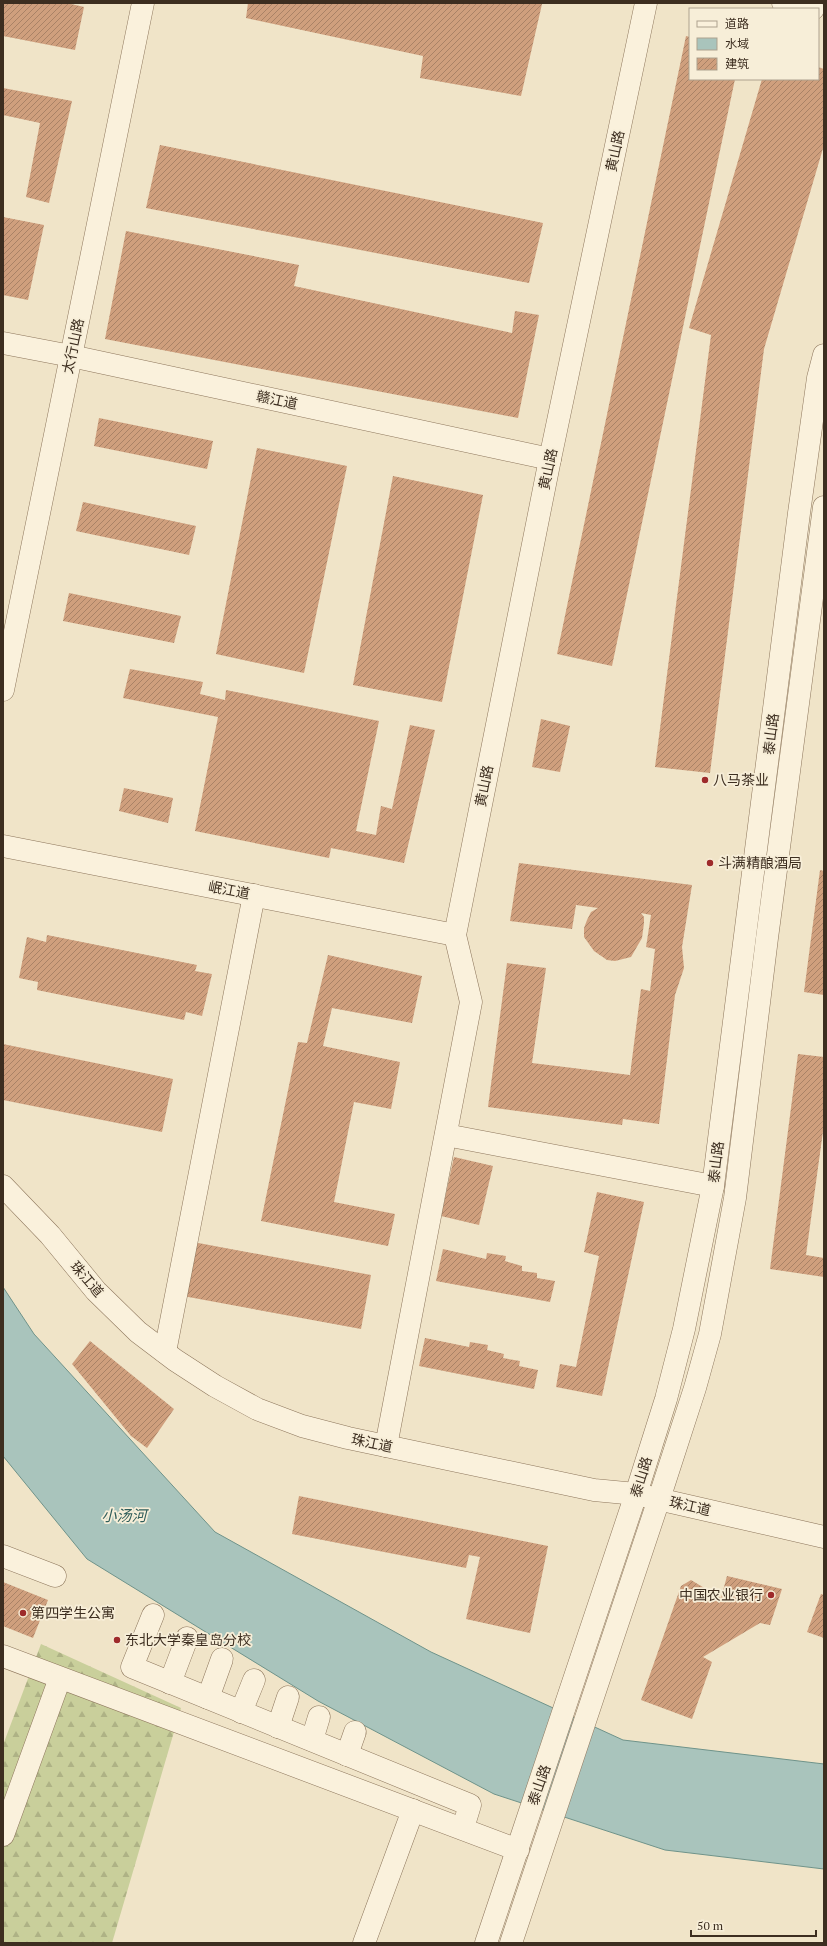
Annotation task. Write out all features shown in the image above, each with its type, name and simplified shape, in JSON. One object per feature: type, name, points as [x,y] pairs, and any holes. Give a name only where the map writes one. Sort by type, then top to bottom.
[{"type":"street","name":"太行山路","points":[[3,690],[143,3]]},
{"type":"street","name":"黄山路","points":[[455,935],[550,459],[646,3]]},
{"type":"street","points":[[783,3],[808,8]]},
{"type":"street","name":"赣江道","points":[[3,343],[72,356],[550,459]]},
{"type":"street","name":"泰山路","points":[[486,1943],[636,1494],[666,1399],[684,1329],[713,1186],[799,513],[818,378],[824,355]]},
{"type":"street","points":[[511,1943],[659,1499],[695,1388],[710,1334],[735,1198],[767,938],[824,514],[799,513]]},
{"type":"street","name":"岷江道","points":[[3,846],[455,935]]},
{"type":"street","points":[[165,1352],[254,895]]},
{"type":"street","points":[[386,1446],[471,1002],[455,935]]},
{"type":"street","points":[[446,1135],[713,1186]]},
{"type":"street","name":"珠江道","points":[[3,1186],[50,1235],[96,1291],[138,1332],[215,1386],[257,1409],[302,1426],[348,1438],[594,1490],[636,1494],[824,1537]]},
{"type":"street","points":[[3,1556],[55,1576]]},
{"type":"street","points":[[153,1615],[132,1667],[470,1805],[463,1828]]},
{"type":"street","points":[[170,1682],[187,1638]]},
{"type":"street","points":[[3,1656],[518,1850]]},
{"type":"street","points":[[208,1698],[222,1659]]},
{"type":"street","points":[[3,1835],[60,1678]]},
{"type":"street","points":[[241,1712],[254,1680]]},
{"type":"street","points":[[278,1727],[288,1697]]},
{"type":"street","points":[[312,1740],[319,1717]]},
{"type":"street","points":[[347,1755],[355,1732]]},
{"type":"street","points":[[364,1943],[414,1810]]},
{"type":"green space","points":[[41,1644],[181,1708],[112,1943],[3,1943],[3,1745]]},
{"type":"water","name":"小汤河","points":[[3,1287],[34,1334],[215,1532],[431,1652],[623,1740],[824,1764],[824,1869],[665,1850],[494,1794],[318,1701],[87,1559],[3,1456]]},
{"type":"building","points":[[3,3],[67,3],[84,7],[75,50],[3,36]]},
{"type":"building","points":[[248,3],[542,4],[521,96],[420,78],[423,56],[246,18]]},
{"type":"building","points":[[686,36],[689,37],[689,80],[735,80],[612,666],[557,654]]},
{"type":"building","points":[[819,67],[824,69],[824,145],[764,349],[710,773],[655,767],[711,335],[689,328],[762,80],[819,80]]},
{"type":"building","points":[[3,88],[72,101],[49,203],[26,197],[40,123],[3,115]]},
{"type":"building","points":[[160,145],[543,223],[529,283],[146,208]]},
{"type":"building","points":[[3,217],[44,225],[28,300],[3,295]]},
{"type":"building","points":[[126,231],[299,265],[294,286],[512,333],[515,311],[539,315],[518,418],[105,339]]},
{"type":"building","points":[[99,418],[213,441],[207,469],[94,446]]},
{"type":"building","points":[[257,448],[347,466],[304,673],[216,654]]},
{"type":"building","points":[[393,476],[483,495],[442,702],[353,685]]},
{"type":"building","points":[[83,502],[196,526],[189,555],[76,531]]},
{"type":"building","points":[[69,593],[181,616],[174,643],[63,621]]},
{"type":"building","points":[[130,669],[203,682],[200,694],[225,700],[226,690],[379,721],[356,831],[376,835],[381,806],[392,809],[410,725],[435,730],[404,863],[331,848],[329,858],[195,831],[218,717],[123,698]]},
{"type":"building","points":[[541,719],[570,726],[560,772],[532,767]]},
{"type":"building","points":[[124,788],[173,798],[168,823],[119,811]]},
{"type":"building","points":[[519,863],[692,885],[682,947],[684,968],[675,995],[659,1124],[623,1119],[622,1125],[488,1107],[507,963],[546,968],[532,1063],[630,1075],[641,989],[650,991],[655,949],[646,947],[651,915],[641,913],[644,917],[642,938],[631,957],[615,961],[607,960],[594,951],[584,937],[584,928],[587,920],[591,912],[598,908],[576,905],[572,929],[510,921]]},
{"type":"building","points":[[820,870],[824,871],[824,995],[804,992]]},
{"type":"building","points":[[47,935],[197,965],[195,971],[212,974],[202,1016],[186,1012],[184,1020],[37,990],[38,982],[19,978],[27,937],[46,942]]},
{"type":"building","points":[[328,955],[422,976],[412,1023],[332,1008],[323,1046],[400,1062],[391,1109],[354,1102],[334,1202],[395,1214],[388,1246],[261,1221],[298,1042],[307,1043]]},
{"type":"building","points":[[3,1044],[173,1079],[162,1132],[3,1100]]},
{"type":"building","points":[[798,1054],[824,1057],[824,1124],[806,1255],[824,1258],[824,1277],[770,1269]]},
{"type":"building","points":[[454,1157],[493,1166],[479,1225],[441,1216]]},
{"type":"building","points":[[597,1192],[644,1202],[602,1396],[556,1387],[560,1364],[576,1367],[599,1256],[584,1252]]},
{"type":"building","points":[[193,1242],[371,1275],[361,1329],[183,1296]]},
{"type":"building","points":[[443,1249],[486,1259],[487,1253],[506,1256],[505,1261],[522,1266],[522,1271],[537,1273],[537,1278],[555,1281],[550,1302],[436,1281]]},
{"type":"building","points":[[425,1338],[469,1347],[470,1342],[488,1345],[487,1350],[504,1354],[503,1358],[520,1361],[519,1366],[538,1370],[534,1389],[419,1366]]},
{"type":"building","points":[[90,1341],[174,1409],[147,1448],[131,1436],[72,1364]]},
{"type":"building","points":[[299,1496],[548,1546],[530,1633],[466,1619],[480,1557],[469,1555],[466,1568],[292,1534]]},
{"type":"building","points":[[727,1576],[782,1589],[770,1625],[760,1623],[703,1657],[712,1662],[692,1719],[641,1700],[681,1586],[691,1580],[721,1598]]},
{"type":"building","name":"第四学生公寓","points":[[3,1582],[48,1600],[33,1638],[3,1626]]},
{"type":"building","points":[[821,1594],[824,1595],[824,1638],[807,1632]]},
{"type":"place","name":"八马茶业","points":[[705,780]]},
{"type":"place","name":"斗满精酿酒局","points":[[710,863]]},
{"type":"place","name":"中国农业银行","points":[[771,1595]]},
{"type":"place","name":"第四学生公寓","points":[[23,1613]]},
{"type":"place","name":"东北大学秦皇岛分校","points":[[117,1640]]}]
